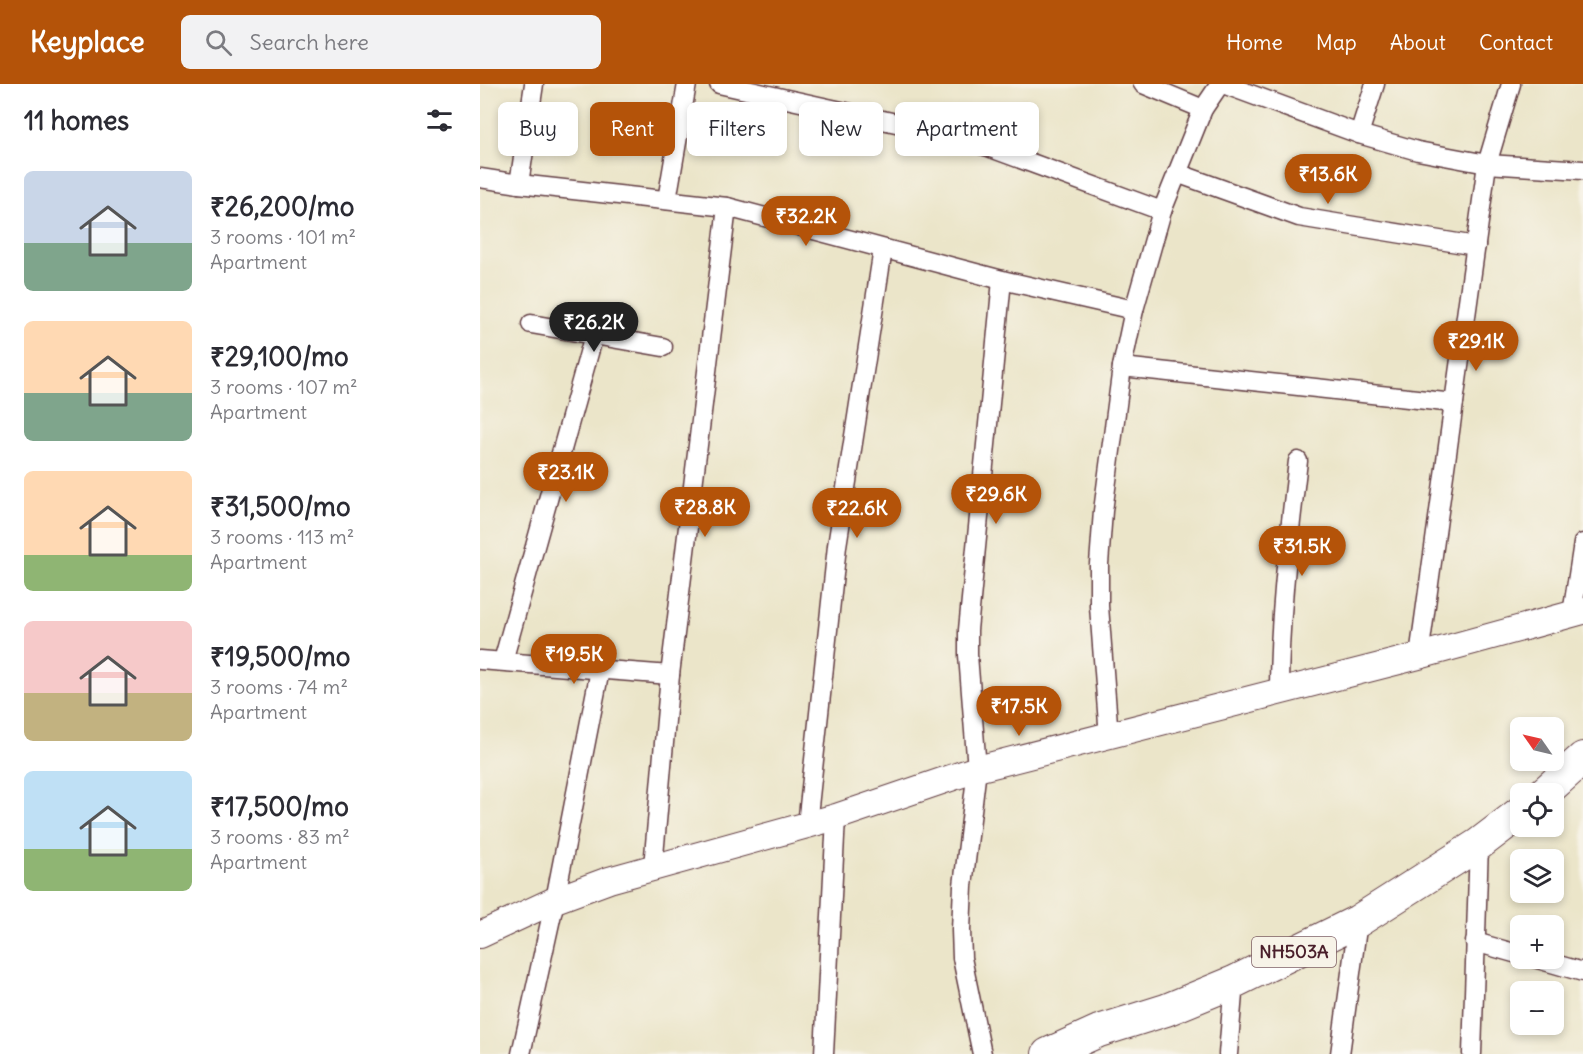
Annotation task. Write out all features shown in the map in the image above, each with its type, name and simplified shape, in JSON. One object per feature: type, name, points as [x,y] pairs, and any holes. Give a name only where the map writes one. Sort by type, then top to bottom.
[{"type":"highway","points":[[1555,783],[1583,758]]},
{"type":"highway","name":"NH503A","points":[[1048,1054],[1098,1043],[1166,1010],[1234,982],[1358,921],[1479,844],[1510,820]]},
{"type":"main road","points":[[480,935],[555,900],[653,867],[836,817],[977,769],[1578,613]]},
{"type":"street","points":[[519,184],[534,84]]},
{"type":"street","points":[[667,200],[687,84]]},
{"type":"street","points":[[719,84],[928,130],[988,147],[1162,212]]},
{"type":"street","points":[[1143,84],[1203,109]]},
{"type":"street","points":[[1109,736],[1099,606],[1099,564],[1103,511],[1122,367],[1134,310],[1162,212],[1203,109],[1222,84],[1359,134],[1418,151],[1487,164],[1583,170]]},
{"type":"street","points":[[1359,134],[1374,84]]},
{"type":"street","points":[[1419,656],[1487,164],[1511,84]]},
{"type":"street","points":[[1177,173],[1299,217],[1476,246]]},
{"type":"street","points":[[480,178],[727,207],[1002,280],[1134,310]]},
{"type":"street","points":[[653,867],[670,675],[727,207]]},
{"type":"street","points":[[807,825],[837,546],[882,249]]},
{"type":"street","points":[[982,1054],[962,958],[961,930],[963,886],[977,769],[968,630],[1002,280]]},
{"type":"street","points":[[531,324],[663,347]]},
{"type":"street","points":[[503,661],[594,335]]},
{"type":"street","points":[[1122,367],[1454,403]]},
{"type":"street","points":[[1279,692],[1279,638],[1298,461]]},
{"type":"street","points":[[1578,613],[1583,543]]},
{"type":"street","points":[[480,660],[670,675]]},
{"type":"street","points":[[520,1054],[555,900],[600,670]]},
{"type":"street","points":[[824,1054],[836,817]]},
{"type":"street","points":[[1472,1054],[1479,844]]},
{"type":"street","points":[[1340,1054],[1358,921]]},
{"type":"street","points":[[1475,942],[1510,952]]},
{"type":"street","points":[[1564,967],[1583,972]]},
{"type":"street","points":[[1228,1054],[1234,982]]}]
